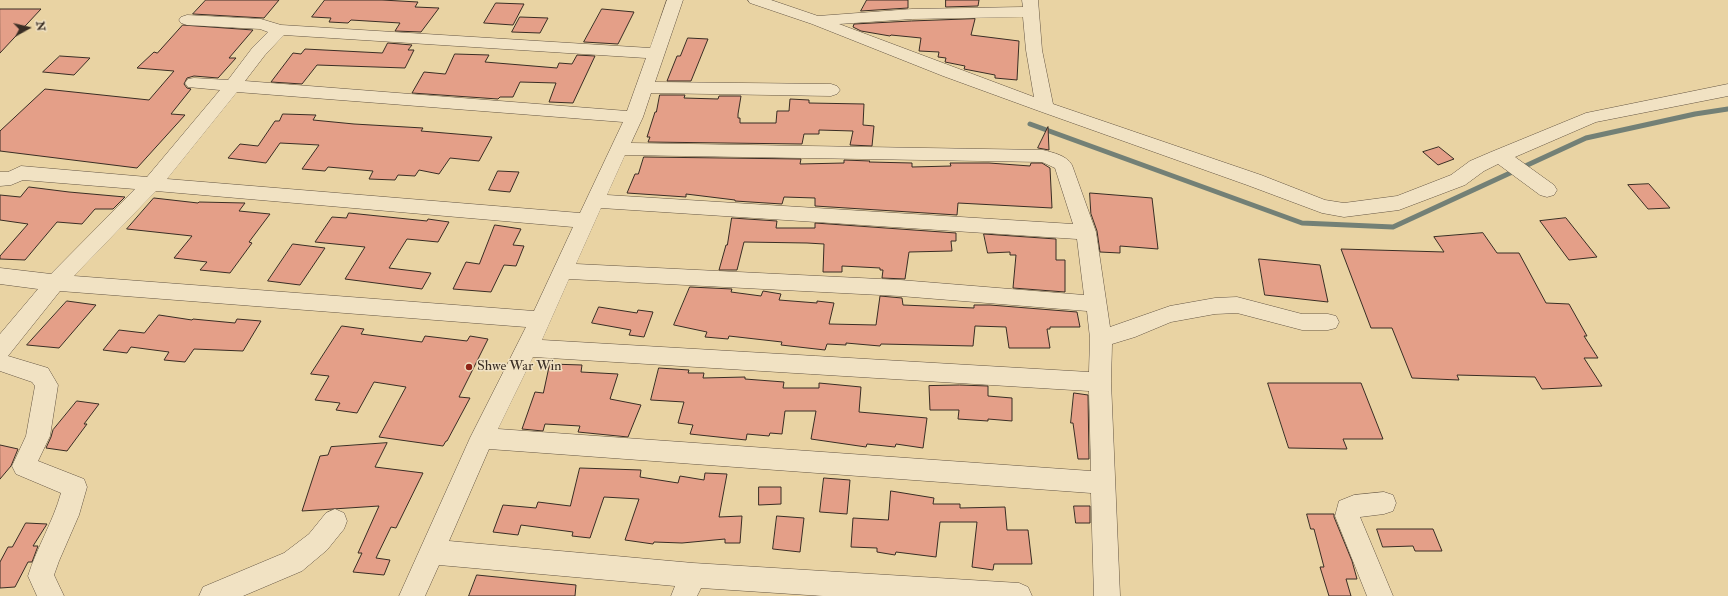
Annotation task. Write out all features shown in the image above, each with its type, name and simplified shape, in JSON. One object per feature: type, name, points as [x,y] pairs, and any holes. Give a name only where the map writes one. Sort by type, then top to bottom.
[{"type":"street","points":[[412,596],[433,552],[482,438],[527,348],[620,150],[645,87],[675,0]]},
{"type":"street","points":[[756,0],[818,21],[949,72],[1045,107],[1246,177],[1322,206],[1344,210],[1399,203],[1458,180],[1477,166],[1498,156],[1592,117],[1728,90]]},
{"type":"street","points":[[818,21],[829,18],[1031,6],[1034,50],[1045,107]]},
{"type":"street","points":[[187,20],[261,24],[280,30],[656,54]]},
{"type":"street","points":[[0,350],[55,283],[152,184],[233,86],[259,51],[280,30]]},
{"type":"street","points":[[194,83],[634,117]]},
{"type":"street","points":[[645,87],[831,90]]},
{"type":"street","points":[[620,150],[1043,156],[1056,160],[1063,165],[1086,232],[1101,338],[1100,382],[1108,596]]},
{"type":"street","points":[[1498,156],[1548,190]]},
{"type":"street","points":[[0,179],[11,178],[21,174],[586,221]]},
{"type":"street","points":[[595,201],[1086,232]]},
{"type":"street","points":[[563,271],[900,288],[1096,304]]},
{"type":"street","points":[[0,276],[55,283],[540,320]]},
{"type":"street","points":[[1101,338],[1127,331],[1146,322],[1170,314],[1215,306],[1237,305],[1302,322],[1328,322]]},
{"type":"street","points":[[527,348],[1100,382]]},
{"type":"street","points":[[0,362],[40,375],[47,386],[38,436],[24,466],[75,487],[66,515],[46,560],[42,576],[50,596]]},
{"type":"street","points":[[482,438],[1104,483]]},
{"type":"street","points":[[1380,596],[1347,516],[1348,509],[1354,506],[1384,503]]},
{"type":"street","points":[[212,596],[293,562],[318,542],[335,521]]},
{"type":"street","points":[[433,552],[689,585],[1019,596]]},
{"type":"building","points":[[206,0],[279,0],[264,18],[193,14]]},
{"type":"building","points":[[325,0],[382,0],[418,2],[415,7],[439,8],[421,32],[395,31],[400,23],[351,20],[348,23],[329,22],[331,18],[312,17]]},
{"type":"building","points":[[867,0],[908,0],[908,8],[861,11]]},
{"type":"building","points":[[946,0],[979,0],[978,6],[946,7]]},
{"type":"building","points":[[496,3],[524,4],[513,25],[484,23]]},
{"type":"building","points":[[0,9],[41,9],[0,53]]},
{"type":"building","points":[[602,9],[634,12],[618,44],[584,42]]},
{"type":"building","points":[[520,17],[548,18],[540,33],[512,32]]},
{"type":"building","points":[[975,19],[971,35],[1019,41],[1017,80],[995,78],[995,75],[964,69],[965,66],[945,62],[946,58],[938,57],[939,52],[919,51],[921,38],[890,36],[861,31],[853,27],[854,24]]},
{"type":"building","points":[[183,25],[253,30],[229,58],[236,58],[218,78],[194,76],[187,78],[184,84],[187,88],[191,89],[171,114],[185,115],[137,168],[0,151],[0,131],[45,89],[149,100],[174,71],[137,68],[154,52],[157,53]]},
{"type":"building","points":[[688,38],[708,39],[691,81],[667,81],[677,56],[680,56]]},
{"type":"building","points":[[388,43],[412,45],[408,50],[414,50],[405,68],[317,65],[302,84],[271,82],[293,53],[301,54],[305,49],[382,53]]},
{"type":"building","points":[[455,54],[489,55],[485,62],[557,68],[559,63],[572,64],[577,55],[595,56],[573,103],[549,102],[556,83],[520,82],[513,97],[500,97],[498,99],[412,93],[424,72],[445,74]]},
{"type":"building","points":[[60,56],[90,58],[74,75],[43,72]]},
{"type":"building","points":[[660,95],[685,95],[684,98],[718,99],[719,96],[741,96],[738,114],[740,123],[776,123],[777,111],[789,111],[790,99],[809,100],[809,103],[864,104],[863,125],[874,126],[872,146],[850,145],[853,131],[819,130],[819,134],[804,134],[802,144],[648,142],[650,137],[647,137],[656,112]]},
{"type":"building","points":[[283,114],[316,115],[313,120],[423,128],[421,131],[492,137],[479,161],[450,158],[439,174],[419,170],[415,176],[398,175],[395,180],[369,179],[373,171],[328,167],[325,171],[302,169],[319,145],[280,143],[266,163],[228,158],[240,144],[258,146],[275,121],[279,121]]},
{"type":"building","points":[[1048,127],[1049,150],[1038,148]]},
{"type":"building","points":[[1439,147],[1454,159],[1438,165],[1423,152]]},
{"type":"building","points":[[644,157],[801,159],[800,164],[844,163],[844,160],[912,163],[912,167],[951,166],[950,163],[989,163],[1030,166],[1031,163],[1042,163],[1050,168],[1052,208],[958,203],[957,215],[815,206],[815,198],[784,197],[782,204],[735,201],[686,194],[686,197],[627,193],[635,174],[638,174]]},
{"type":"building","points":[[498,171],[519,172],[510,192],[489,190]]},
{"type":"building","points":[[1649,184],[1670,208],[1648,209],[1628,185]]},
{"type":"building","points":[[29,187],[125,197],[113,209],[95,209],[82,224],[57,222],[25,260],[0,259],[0,256],[28,224],[0,220],[0,195],[20,197]]},
{"type":"building","points":[[1090,193],[1152,198],[1158,249],[1120,246],[1120,253],[1100,252],[1097,231],[1091,214]]},
{"type":"building","points":[[154,198],[198,203],[245,203],[239,211],[270,214],[249,242],[252,243],[230,273],[200,270],[207,262],[174,258],[192,236],[127,229]]},
{"type":"building","points":[[349,213],[449,222],[438,242],[407,239],[389,268],[431,273],[422,289],[345,279],[365,247],[315,242],[332,217],[346,218]]},
{"type":"building","points":[[732,218],[777,221],[776,228],[815,228],[815,223],[956,233],[956,241],[951,241],[952,251],[909,252],[905,279],[882,278],[883,270],[880,270],[880,268],[842,266],[842,272],[823,272],[824,244],[807,243],[744,242],[737,270],[719,270],[727,245]]},
{"type":"building","points":[[1566,218],[1597,257],[1569,260],[1540,221]]},
{"type":"building","points":[[495,225],[521,229],[513,245],[524,246],[516,266],[504,265],[491,292],[453,289],[466,262],[479,264]]},
{"type":"building","points":[[1483,233],[1497,253],[1519,253],[1546,303],[1569,304],[1587,336],[1584,336],[1598,358],[1584,358],[1602,386],[1542,389],[1535,377],[1457,375],[1459,380],[1412,378],[1392,328],[1371,328],[1341,249],[1444,252],[1434,237]]},
{"type":"building","points":[[984,234],[1056,239],[1056,260],[1065,260],[1065,292],[1013,288],[1016,255],[1010,255],[1010,252],[988,253]]},
{"type":"building","points":[[293,244],[325,248],[300,285],[268,281]]},
{"type":"building","points":[[1259,259],[1320,265],[1328,302],[1265,295]]},
{"type":"building","points":[[690,287],[732,289],[731,292],[761,296],[763,291],[781,294],[779,300],[834,303],[829,324],[876,325],[880,296],[902,298],[903,305],[974,308],[974,305],[990,305],[1077,312],[1080,327],[1050,327],[1050,329],[1047,329],[1050,348],[1009,348],[1006,327],[975,326],[973,346],[881,344],[880,346],[846,343],[846,345],[827,344],[825,350],[781,345],[782,342],[729,336],[728,339],[705,337],[707,332],[674,325]]},
{"type":"building","points":[[67,301],[96,305],[59,348],[27,345]]},
{"type":"building","points":[[599,307],[637,313],[638,310],[653,312],[644,337],[629,335],[631,330],[592,323]]},
{"type":"building","points":[[159,315],[192,320],[235,323],[237,319],[261,321],[243,351],[194,349],[185,362],[164,360],[169,352],[131,347],[127,353],[103,350],[119,330],[144,333]]},
{"type":"building","points":[[342,326],[364,329],[361,334],[422,342],[425,336],[467,341],[470,336],[488,339],[459,397],[470,398],[443,446],[379,437],[406,387],[374,382],[357,413],[336,410],[340,403],[315,400],[329,376],[311,374]]},
{"type":"building","points":[[550,364],[582,365],[581,372],[618,374],[610,399],[641,405],[628,437],[578,432],[580,426],[545,424],[543,431],[522,429],[535,392],[543,393]]},
{"type":"building","points":[[659,368],[689,370],[688,373],[704,373],[703,378],[745,377],[745,379],[784,382],[783,388],[819,388],[819,383],[861,387],[859,412],[927,418],[923,448],[896,444],[895,447],[867,444],[866,447],[811,439],[816,411],[785,411],[782,434],[770,433],[769,436],[747,434],[746,440],[690,434],[693,425],[678,423],[684,402],[651,400]]},
{"type":"building","points":[[1268,383],[1361,383],[1383,439],[1343,439],[1347,449],[1289,448]]},
{"type":"building","points":[[929,386],[988,386],[988,396],[1012,398],[1012,421],[958,419],[959,410],[930,410]]},
{"type":"building","points":[[1074,393],[1088,395],[1089,459],[1078,459],[1073,423],[1071,423]]},
{"type":"building","points":[[77,401],[99,404],[84,424],[87,424],[67,451],[46,448],[53,430]]},
{"type":"building","points":[[387,443],[375,467],[423,473],[396,528],[391,527],[376,558],[390,560],[384,575],[353,572],[362,553],[358,553],[379,506],[302,511],[320,456],[328,455],[331,447]]},
{"type":"building","points":[[0,445],[18,449],[11,466],[0,479]]},
{"type":"building","points":[[580,468],[641,470],[640,477],[678,483],[680,476],[704,480],[705,473],[727,474],[719,517],[742,516],[740,543],[725,543],[725,539],[682,543],[654,542],[653,544],[625,540],[639,499],[604,497],[590,538],[572,536],[573,532],[521,525],[518,535],[493,532],[503,505],[536,508],[538,502],[570,506]]},
{"type":"building","points":[[824,478],[850,480],[847,514],[820,512]]},
{"type":"building","points":[[759,487],[781,487],[781,504],[759,505]]},
{"type":"building","points":[[891,491],[934,498],[933,504],[960,504],[960,508],[1005,507],[1007,530],[1028,530],[1032,564],[994,564],[993,570],[972,567],[977,522],[940,522],[936,557],[896,552],[895,555],[877,552],[877,548],[851,547],[853,518],[888,520]]},
{"type":"building","points":[[1074,506],[1090,506],[1090,523],[1076,523]]},
{"type":"building","points":[[1307,514],[1334,514],[1352,561],[1357,579],[1346,579],[1351,596],[1329,596],[1320,567],[1324,567],[1314,529],[1311,529]]},
{"type":"building","points":[[777,516],[804,518],[800,552],[773,549]]},
{"type":"building","points":[[26,523],[47,524],[33,546],[38,546],[32,562],[28,562],[15,587],[0,588],[0,562],[8,547],[12,547]]},
{"type":"building","points":[[1377,529],[1433,529],[1442,551],[1415,551],[1413,546],[1383,547]]},
{"type":"building","points":[[477,575],[576,585],[575,596],[469,596]]},
{"type":"waterway","points":[[1030,124],[1302,223],[1393,227],[1586,138],[1695,114],[1728,109]]},
{"type":"place","name":"Shwe War Win","points":[[469,367]]}]
